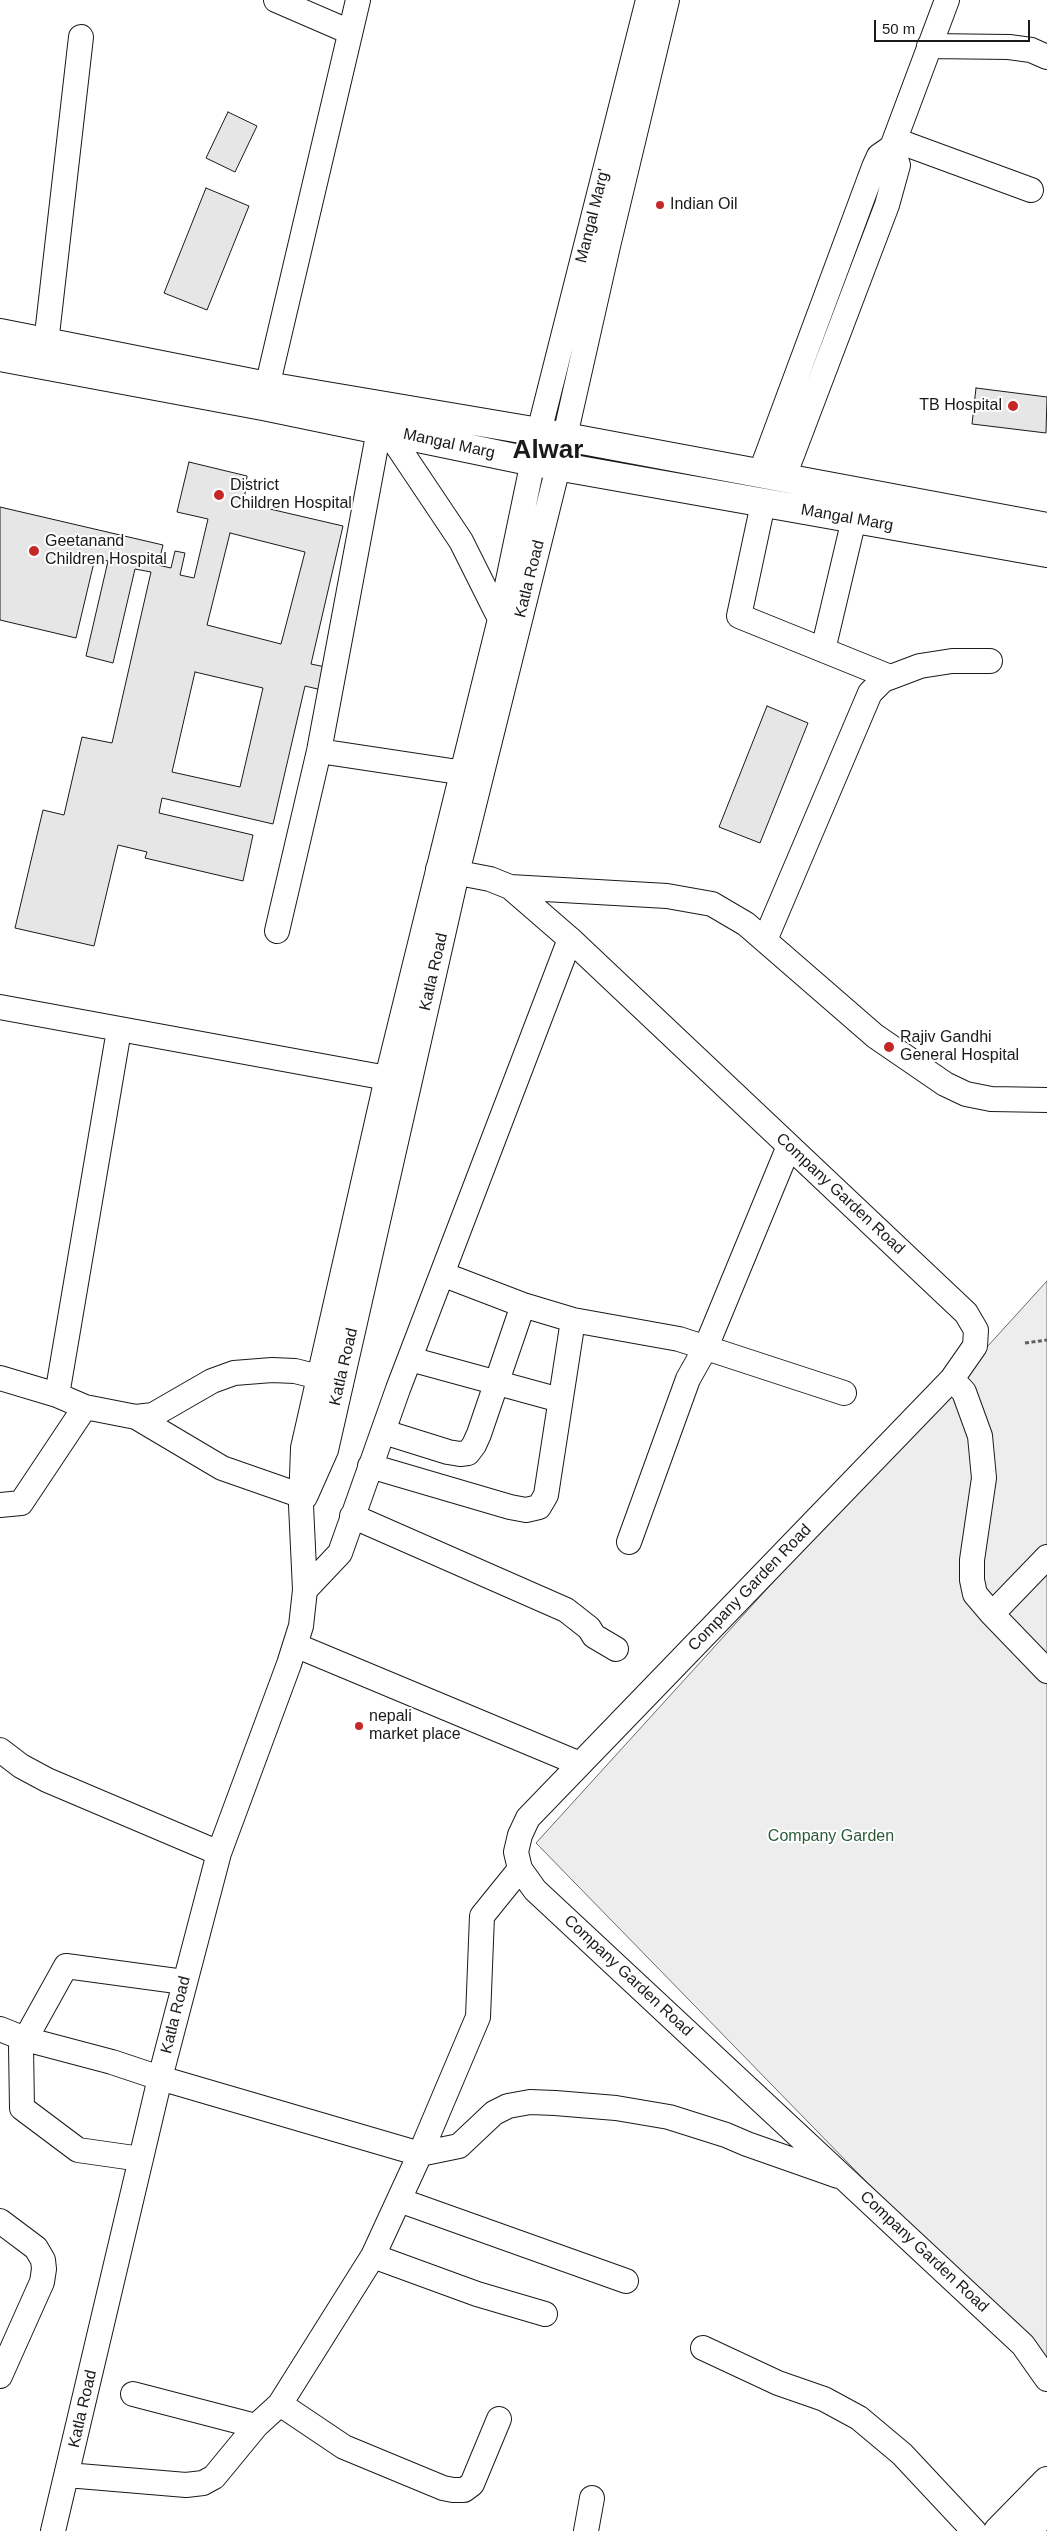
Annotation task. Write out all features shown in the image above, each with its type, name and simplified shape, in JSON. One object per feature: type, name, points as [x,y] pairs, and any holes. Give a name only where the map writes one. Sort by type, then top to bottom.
[{"type":"main road","name":"Mangal Marg","points":[[0,333],[45,353],[265,396],[552,435],[1047,527]]},
{"type":"main road","name":"Mangal Marg","points":[[0,357],[45,353]]},
{"type":"main road","name":"Mangal Marg","points":[[265,396],[383,431],[546,464],[1047,553]]},
{"type":"main road","points":[[998,2531],[1047,2481]]},
{"type":"main road","points":[[1027,2531],[1047,2510]]},
{"type":"street","points":[[276,0],[350,32]]},
{"type":"street","points":[[265,396],[358,0]]},
{"type":"street","name":"Mangal Marg'","points":[[552,435],[598,243],[648,0]]},
{"type":"street","points":[[598,243],[668,0]]},
{"type":"street","points":[[772,477],[874,167],[880,156],[893,143],[947,0]]},
{"type":"street","points":[[45,353],[81,37]]},
{"type":"street","points":[[929,46],[1008,47],[1031,50],[1047,57]]},
{"type":"street","points":[[893,143],[1032,190]]},
{"type":"street","points":[[383,431],[458,534],[500,619]]},
{"type":"street","points":[[277,931],[319,751],[383,431]]},
{"type":"street","name":"Katla Road","points":[[302,1499],[326,1450],[338,1346],[397,1067],[448,871],[552,435]]},
{"type":"street","name":"Katla Road","points":[[472,773],[500,619],[546,464]]},
{"type":"street","points":[[761,513],[739,616],[890,677]]},
{"type":"street","points":[[823,650],[854,519]]},
{"type":"street","points":[[765,940],[870,693],[883,680],[920,666],[952,662],[990,661]]},
{"type":"street","points":[[319,751],[472,773]]},
{"type":"street","name":"Company Garden Road","points":[[448,871],[490,879],[510,887],[570,939],[966,1313],[976,1330],[975,1346],[952,1379],[528,1818],[520,1835],[516,1852],[520,1869],[535,1890],[1023,2345],[1047,2379]]},
{"type":"street","points":[[510,887],[626,892],[694,899],[712,904],[732,914],[876,1036],[945,1084],[966,1094],[991,1099],[1047,1100]]},
{"type":"street","points":[[305,1590],[340,1553],[410,1359],[570,939]]},
{"type":"street","points":[[0,1009],[119,1030],[397,1067]]},
{"type":"street","points":[[57,1395],[119,1030]]},
{"type":"street","points":[[638,1534],[688,1379],[706,1347],[789,1146]]},
{"type":"street","points":[[442,1274],[523,1305],[573,1320],[679,1339],[844,1393]]},
{"type":"street","points":[[384,1432],[448,1452],[468,1453],[474,1446],[523,1305]]},
{"type":"street","points":[[370,1466],[510,1508],[526,1510],[539,1507],[546,1495],[573,1320]]},
{"type":"street","name":"Katla Road","points":[[53,2531],[160,2078],[218,1853],[295,1645],[300,1626],[305,1590],[302,1499],[303,1448],[319,1377],[338,1346]]},
{"type":"street","points":[[410,1359],[560,1400]]},
{"type":"street","points":[[136,1418],[153,1415],[212,1381],[234,1373],[272,1370],[295,1371],[319,1377]]},
{"type":"street","points":[[0,1378],[57,1395],[85,1407],[136,1418],[222,1468],[302,1499]]},
{"type":"street","points":[[952,1379],[964,1392],[980,1436],[984,1478],[972,1560],[972,1580],[975,1594],[1047,1671]]},
{"type":"street","points":[[0,1504],[21,1503],[85,1407]]},
{"type":"street","points":[[352,1516],[566,1610],[589,1628],[594,1636],[616,1649]]},
{"type":"street","points":[[992,1614],[1047,1557]]},
{"type":"street","points":[[295,1645],[580,1764]]},
{"type":"street","points":[[0,1750],[21,1766],[47,1780],[218,1853]]},
{"type":"street","points":[[67,2475],[165,2484],[186,2485],[203,2483],[214,2477],[256,2426],[280,2404],[373,2256],[420,2154],[478,2016],[482,1916],[520,1869]]},
{"type":"street","points":[[141,2159],[78,2150],[22,2108],[21,2047],[66,1966],[184,1982]]},
{"type":"street","points":[[0,2029],[25,2039],[112,2062],[160,2078],[420,2154],[459,2146],[494,2113],[508,2106],[530,2102],[555,2103],[616,2108],[686,2122],[846,2179]]},
{"type":"street","points":[[399,2200],[626,2281]]},
{"type":"street","points":[[0,2221],[36,2248],[43,2260],[44,2269],[42,2282],[0,2376]]},
{"type":"street","points":[[373,2256],[477,2294],[545,2314]]},
{"type":"street","name":"Company Garden Road","points":[[1023,2345],[1047,2357]]},
{"type":"street","points":[[703,2348],[778,2383],[824,2399],[860,2418],[902,2454],[974,2531]]},
{"type":"street","points":[[133,2394],[256,2426]]},
{"type":"street","points":[[280,2404],[344,2447],[443,2488],[453,2490],[464,2490],[472,2484],[499,2419]]},
{"type":"street","points":[[586,2531],[592,2498]]},
{"type":"path","points":[[1025,1342],[1047,1340]]},
{"type":"shaded area","name":"Company Garden","points":[[1047,1281],[1047,2367],[536,1843]]},
{"type":"building","points":[[228,112],[257,126],[235,172],[206,158]]},
{"type":"building","points":[[206,188],[249,206],[207,310],[164,293]]},
{"type":"building","points":[[976,388],[1047,397],[1046,433],[972,424]]},
{"type":"building","points":[[189,462],[247,476],[244,503],[343,526],[311,664],[335,669],[330,692],[305,686],[273,824],[162,798],[159,813],[253,835],[243,881],[145,858],[147,852],[118,845],[94,946],[15,928],[43,810],[64,815],[82,737],[112,743],[151,572],[135,569],[113,663],[86,656],[108,561],[95,558],[76,638],[0,620],[0,507],[163,545],[158,565],[171,568],[175,551],[185,553],[180,575],[194,578],[208,519],[177,512]],"holes":[[[230,533],[305,552],[281,644],[207,625]],[[195,672],[263,688],[240,787],[172,772]]]},
{"type":"building","points":[[767,706],[808,723],[760,843],[719,827]]},
{"type":"place","name":"Indian Oil","points":[[660,205]]},
{"type":"place","name":"TB Hospital","points":[[1013,406]]},
{"type":"place","name":"District Children Hospital","points":[[219,495]]},
{"type":"place","name":"Geetanand Children Hospital","points":[[34,551]]},
{"type":"place","name":"Rajiv Gandhi General Hospital","points":[[889,1047]]},
{"type":"place","name":"nepali market place","points":[[359,1726]]},
{"type":"district","name":"Alwar","points":[[548,451]]}]
